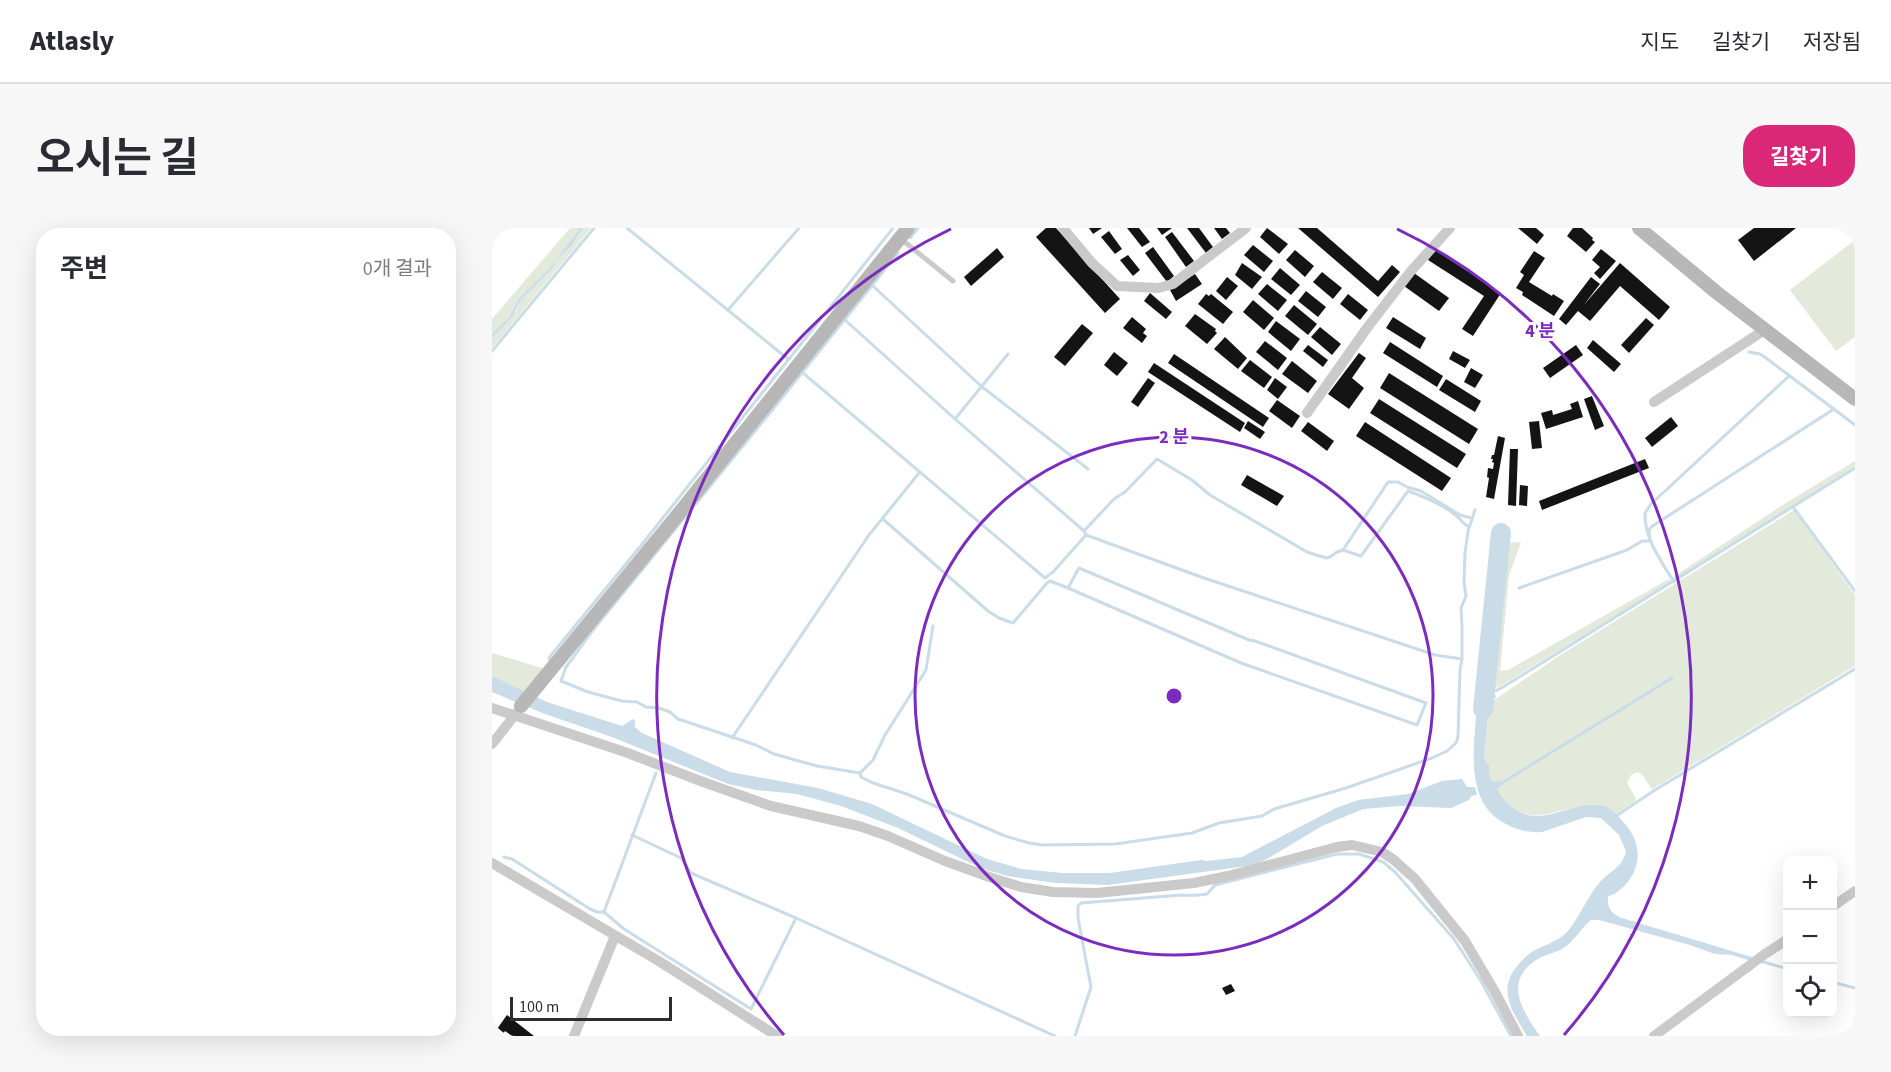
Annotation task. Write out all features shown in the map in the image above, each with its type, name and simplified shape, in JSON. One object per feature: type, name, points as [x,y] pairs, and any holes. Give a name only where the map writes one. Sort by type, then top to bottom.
[{"type":"street","points":[[1063,228],[1092,263],[1117,286],[1158,288],[1173,284],[1246,228]]},
{"type":"street","points":[[1307,413],[1367,328],[1411,271],[1450,228]]},
{"type":"street","points":[[1640,228],[1716,292],[1855,399]]},
{"type":"street","points":[[492,744],[904,233]]},
{"type":"street","points":[[1654,402],[1766,329]]},
{"type":"street","points":[[492,708],[518,711],[771,806],[859,826],[992,878],[1053,892],[1097,893],[1194,883],[1352,845],[1382,852],[1415,879],[1458,932],[1495,992],[1518,1036]]},
{"type":"street","points":[[492,863],[777,1036]]},
{"type":"street","points":[[1837,904],[1855,891]]},
{"type":"street","points":[[574,1036],[615,936]]},
{"type":"street","points":[[1654,1036],[1783,942]]},
{"type":"lane","points":[[904,233],[953,281]]},
{"type":"shaded area","points":[[570,228],[580,228],[549,269],[519,298],[510,316],[492,334],[492,319]]},
{"type":"shaded area","points":[[583,228],[591,228],[492,348],[492,338],[516,311],[521,300],[552,269],[555,262],[571,246]]},
{"type":"shaded area","points":[[1855,240],[1855,337],[1836,351],[1790,290]]},
{"type":"shaded area","points":[[1855,461],[1855,466],[1675,580],[1673,577],[1789,501]]},
{"type":"shaded area","points":[[1794,510],[1855,595],[1855,666],[1652,789],[1640,773],[1631,775],[1627,783],[1636,798],[1635,801],[1616,814],[1601,806],[1586,805],[1539,815],[1524,814],[1510,806],[1497,789],[1505,783],[1493,782],[1490,778],[1489,765],[1484,758],[1491,702],[1562,654]]},
{"type":"shaded area","points":[[1502,543],[1521,543],[1509,575],[1500,671],[1508,670],[1669,579],[1671,582],[1493,689],[1489,687],[1487,680]]},
{"type":"shaded area","points":[[492,653],[545,669],[525,693],[492,676]]},
{"type":"water","points":[[580,228],[583,228],[571,246],[521,300],[512,317],[492,338],[492,334],[510,316],[519,298],[549,269]]},
{"type":"water","points":[[492,676],[547,702],[622,726],[633,719],[635,727],[642,733],[730,772],[818,788],[872,804],[987,859],[1021,869],[1063,873],[1110,873],[1201,860],[1242,857],[1336,808],[1358,800],[1408,794],[1442,781],[1462,779],[1467,787],[1475,787],[1477,795],[1451,808],[1400,806],[1363,809],[1322,826],[1254,865],[1108,885],[1055,883],[1008,876],[983,869],[898,828],[841,806],[797,794],[728,784],[492,692]]},
{"type":"water","points":[[1482,684],[1488,684],[1496,697],[1489,706],[1484,758],[1489,764],[1490,778],[1493,782],[1505,783],[1497,789],[1509,804],[1524,814],[1534,816],[1585,805],[1606,807],[1617,814],[1632,834],[1638,852],[1635,870],[1624,886],[1608,897],[1608,904],[1612,912],[1622,918],[1755,958],[1751,961],[1732,955],[1715,954],[1599,920],[1591,920],[1569,944],[1536,960],[1520,978],[1519,997],[1540,1036],[1527,1036],[1509,1001],[1507,992],[1511,974],[1530,953],[1567,932],[1595,888],[1619,865],[1626,851],[1619,835],[1601,818],[1586,817],[1542,832],[1532,832],[1506,824],[1486,807],[1480,796],[1474,770],[1477,707]]},
{"type":"building","points":[[1046,228],[1056,228],[1120,299],[1105,313],[1036,237]]},
{"type":"building","points":[[1089,228],[1102,228],[1093,234]]},
{"type":"building","points":[[1127,228],[1139,228],[1150,242],[1142,247]]},
{"type":"building","points":[[1157,228],[1172,228],[1162,235]]},
{"type":"building","points":[[1187,228],[1199,228],[1213,247],[1206,253]]},
{"type":"building","points":[[1214,228],[1226,228],[1230,233],[1222,239]]},
{"type":"building","points":[[1267,228],[1288,244],[1279,254],[1260,237]]},
{"type":"building","points":[[1298,228],[1317,228],[1378,281],[1392,265],[1400,272],[1378,297]]},
{"type":"building","points":[[1518,228],[1536,228],[1544,235],[1537,244]]},
{"type":"building","points":[[1573,228],[1582,228],[1593,238],[1595,242],[1586,252],[1567,236]]},
{"type":"building","points":[[1754,228],[1796,228],[1754,261],[1738,240]]},
{"type":"building","points":[[1109,231],[1122,249],[1115,254],[1101,237]]},
{"type":"building","points":[[1172,232],[1194,261],[1186,267],[1165,237]]},
{"type":"building","points":[[1253,245],[1273,261],[1264,272],[1244,255]]},
{"type":"building","points":[[1153,247],[1174,276],[1167,282],[1145,253]]},
{"type":"building","points":[[997,248],[1004,257],[971,286],[964,277]]},
{"type":"building","points":[[1601,249],[1616,261],[1600,279],[1594,273],[1600,267],[1592,260]]},
{"type":"building","points":[[1295,250],[1314,266],[1305,277],[1286,260]]},
{"type":"building","points":[[1435,250],[1501,293],[1473,336],[1462,329],[1484,296],[1428,260]]},
{"type":"building","points":[[1534,251],[1545,258],[1529,282],[1564,301],[1554,316],[1522,295],[1523,292],[1516,288],[1524,275],[1520,272]]},
{"type":"building","points":[[1128,255],[1140,270],[1133,276],[1120,260]]},
{"type":"building","points":[[1242,263],[1262,277],[1252,289],[1235,275]]},
{"type":"building","points":[[1620,263],[1670,307],[1659,320],[1620,286],[1590,321],[1578,311],[1566,325],[1559,319],[1591,277],[1600,284],[1583,306]]},
{"type":"building","points":[[1280,268],[1300,285],[1291,295],[1271,279]]},
{"type":"building","points":[[1322,272],[1342,288],[1333,299],[1313,282]]},
{"type":"building","points":[[1414,273],[1449,298],[1439,311],[1404,286]]},
{"type":"building","points":[[1195,274],[1202,284],[1176,301],[1170,290]]},
{"type":"building","points":[[1227,277],[1238,286],[1226,300],[1216,291]]},
{"type":"building","points":[[1267,284],[1287,300],[1278,311],[1258,294]]},
{"type":"building","points":[[1306,291],[1326,307],[1318,317],[1298,301]]},
{"type":"building","points":[[1150,293],[1172,312],[1166,319],[1144,301]]},
{"type":"building","points":[[1206,294],[1209,296],[1211,294],[1233,312],[1223,324],[1198,304]]},
{"type":"building","points":[[1348,294],[1368,310],[1360,320],[1340,304]]},
{"type":"building","points":[[1253,300],[1274,318],[1264,330],[1243,312]]},
{"type":"building","points":[[1294,305],[1317,324],[1308,335],[1285,316]]},
{"type":"building","points":[[1195,314],[1216,329],[1217,333],[1207,344],[1185,326]]},
{"type":"building","points":[[1132,317],[1146,329],[1143,333],[1147,336],[1142,343],[1123,328]]},
{"type":"building","points":[[1393,317],[1426,338],[1420,349],[1386,328]]},
{"type":"building","points":[[1646,318],[1654,325],[1629,353],[1621,345]]},
{"type":"building","points":[[1276,321],[1300,339],[1291,351],[1268,332]]},
{"type":"building","points":[[1082,324],[1093,333],[1065,366],[1054,357]]},
{"type":"building","points":[[1320,327],[1341,344],[1332,355],[1311,337]]},
{"type":"building","points":[[1225,337],[1247,358],[1238,369],[1214,349]]},
{"type":"building","points":[[1593,340],[1621,364],[1614,372],[1587,348]]},
{"type":"building","points":[[1265,341],[1287,358],[1278,370],[1256,352]]},
{"type":"building","points":[[1390,342],[1443,376],[1437,387],[1383,353]]},
{"type":"building","points":[[1308,345],[1328,360],[1323,367],[1303,351]]},
{"type":"building","points":[[1576,345],[1583,355],[1550,378],[1543,368]]},
{"type":"building","points":[[1453,351],[1470,360],[1465,368],[1449,359]]},
{"type":"building","points":[[1114,352],[1128,363],[1117,376],[1104,365]]},
{"type":"building","points":[[1359,353],[1366,358],[1352,378],[1364,388],[1349,409],[1328,394]]},
{"type":"building","points":[[1174,354],[1269,418],[1263,427],[1168,363]]},
{"type":"building","points":[[1250,360],[1272,377],[1264,388],[1241,371]]},
{"type":"building","points":[[1292,361],[1317,381],[1308,393],[1282,374]]},
{"type":"building","points":[[1154,363],[1245,423],[1240,432],[1148,372]]},
{"type":"building","points":[[1471,368],[1483,375],[1475,388],[1464,382]]},
{"type":"building","points":[[1389,373],[1478,429],[1469,444],[1380,388]]},
{"type":"building","points":[[1148,378],[1155,383],[1138,407],[1131,402]]},
{"type":"building","points":[[1275,378],[1287,387],[1278,399],[1267,390]]},
{"type":"building","points":[[1446,379],[1481,401],[1475,412],[1439,390]]},
{"type":"building","points":[[1592,396],[1604,426],[1595,430],[1584,399]]},
{"type":"building","points":[[1379,399],[1466,454],[1457,468],[1370,413]]},
{"type":"building","points":[[1277,400],[1300,416],[1292,428],[1269,411]]},
{"type":"building","points":[[1578,401],[1583,417],[1546,429],[1541,413],[1552,410],[1553,415],[1572,409],[1570,404]]},
{"type":"building","points":[[1671,417],[1678,426],[1652,447],[1645,438]]},
{"type":"building","points":[[1248,421],[1265,432],[1260,439],[1244,428]]},
{"type":"building","points":[[1539,421],[1542,448],[1532,449],[1529,422]]},
{"type":"building","points":[[1308,422],[1334,441],[1327,451],[1301,431]]},
{"type":"building","points":[[1365,422],[1451,478],[1442,491],[1356,436]]},
{"type":"building","points":[[1498,436],[1505,438],[1494,499],[1486,497],[1489,478],[1487,477],[1488,468],[1493,469],[1494,463],[1491,459]]},
{"type":"building","points":[[1510,449],[1518,449],[1516,506],[1508,505]]},
{"type":"building","points":[[1645,459],[1649,468],[1542,510],[1539,501]]},
{"type":"building","points":[[1247,475],[1284,496],[1277,506],[1241,485]]},
{"type":"building","points":[[1520,485],[1528,486],[1527,506],[1519,505]]},
{"type":"building","points":[[1231,984],[1235,991],[1226,995],[1222,988]]},
{"type":"building","points":[[507,1015],[534,1036],[512,1036],[505,1031],[502,1036],[492,1036]]},
{"type":"waterway","points":[[492,351],[594,228]]},
{"type":"waterway","points":[[627,228],[788,359]]},
{"type":"waterway","points":[[728,310],[799,228]]},
{"type":"waterway","points":[[550,660],[552,654],[893,228]]},
{"type":"waterway","points":[[910,238],[918,228]]},
{"type":"waterway","points":[[898,253],[593,630],[566,667],[561,681],[588,692],[622,701],[637,702],[646,707],[659,708],[670,712],[678,719],[756,745],[774,754],[817,766],[860,773],[873,760],[885,735],[926,670],[933,626]]},
{"type":"waterway","points":[[873,286],[981,386],[1088,469]]},
{"type":"waterway","points":[[845,320],[1086,535],[1204,578],[1435,655],[1462,659]]},
{"type":"waterway","points":[[1749,352],[1766,358],[1855,425]]},
{"type":"waterway","points":[[955,419],[1008,354]]},
{"type":"waterway","points":[[803,373],[1045,578],[1086,535]]},
{"type":"waterway","points":[[1674,582],[1650,540],[1645,513],[1651,504],[1789,376]]},
{"type":"waterway","points":[[1519,588],[1627,550],[1642,541],[1650,541],[1651,527],[1834,409]]},
{"type":"waterway","points":[[1084,531],[1157,459],[1192,480],[1210,495],[1307,552],[1326,558],[1343,550],[1361,556],[1408,491],[1441,505],[1469,527]]},
{"type":"waterway","points":[[1491,693],[1855,468]]},
{"type":"waterway","points":[[732,738],[869,535],[919,473]]},
{"type":"waterway","points":[[1343,550],[1388,482],[1398,482],[1421,491],[1460,515],[1472,518]]},
{"type":"waterway","points":[[1793,507],[1855,591]]},
{"type":"waterway","points":[[860,773],[861,777],[873,783],[907,794],[1005,836],[1029,843],[1042,845],[1115,844],[1192,833],[1219,823],[1262,816],[1274,809],[1346,788],[1432,758],[1447,751],[1456,743],[1458,737],[1462,659],[1461,608],[1466,596],[1465,553],[1468,531],[1475,510]]},
{"type":"waterway","points":[[884,520],[988,611],[1013,623],[1050,581],[1241,663],[1417,725],[1426,703],[1249,640],[1079,568],[1068,588]]},
{"type":"waterway","points":[[1483,709],[1501,533]]},
{"type":"waterway","points":[[1616,816],[1855,669]]},
{"type":"waterway","points":[[1500,784],[1672,678]]},
{"type":"waterway","points":[[604,912],[656,773]]},
{"type":"waterway","points":[[504,857],[512,859],[590,909],[604,912],[624,929],[751,1009],[796,918],[691,873],[681,858],[632,835]]},
{"type":"waterway","points":[[1075,1036],[1091,987],[1078,918],[1078,906],[1081,903],[1207,894],[1215,885],[1337,854],[1359,854],[1383,862],[1395,872],[1454,939],[1481,981],[1511,1036]]},
{"type":"waterway","points":[[796,918],[1055,1036]]},
{"type":"waterway","points":[[1760,961],[1783,968]]},
{"type":"waterway","points":[[1837,983],[1855,988]]}]
